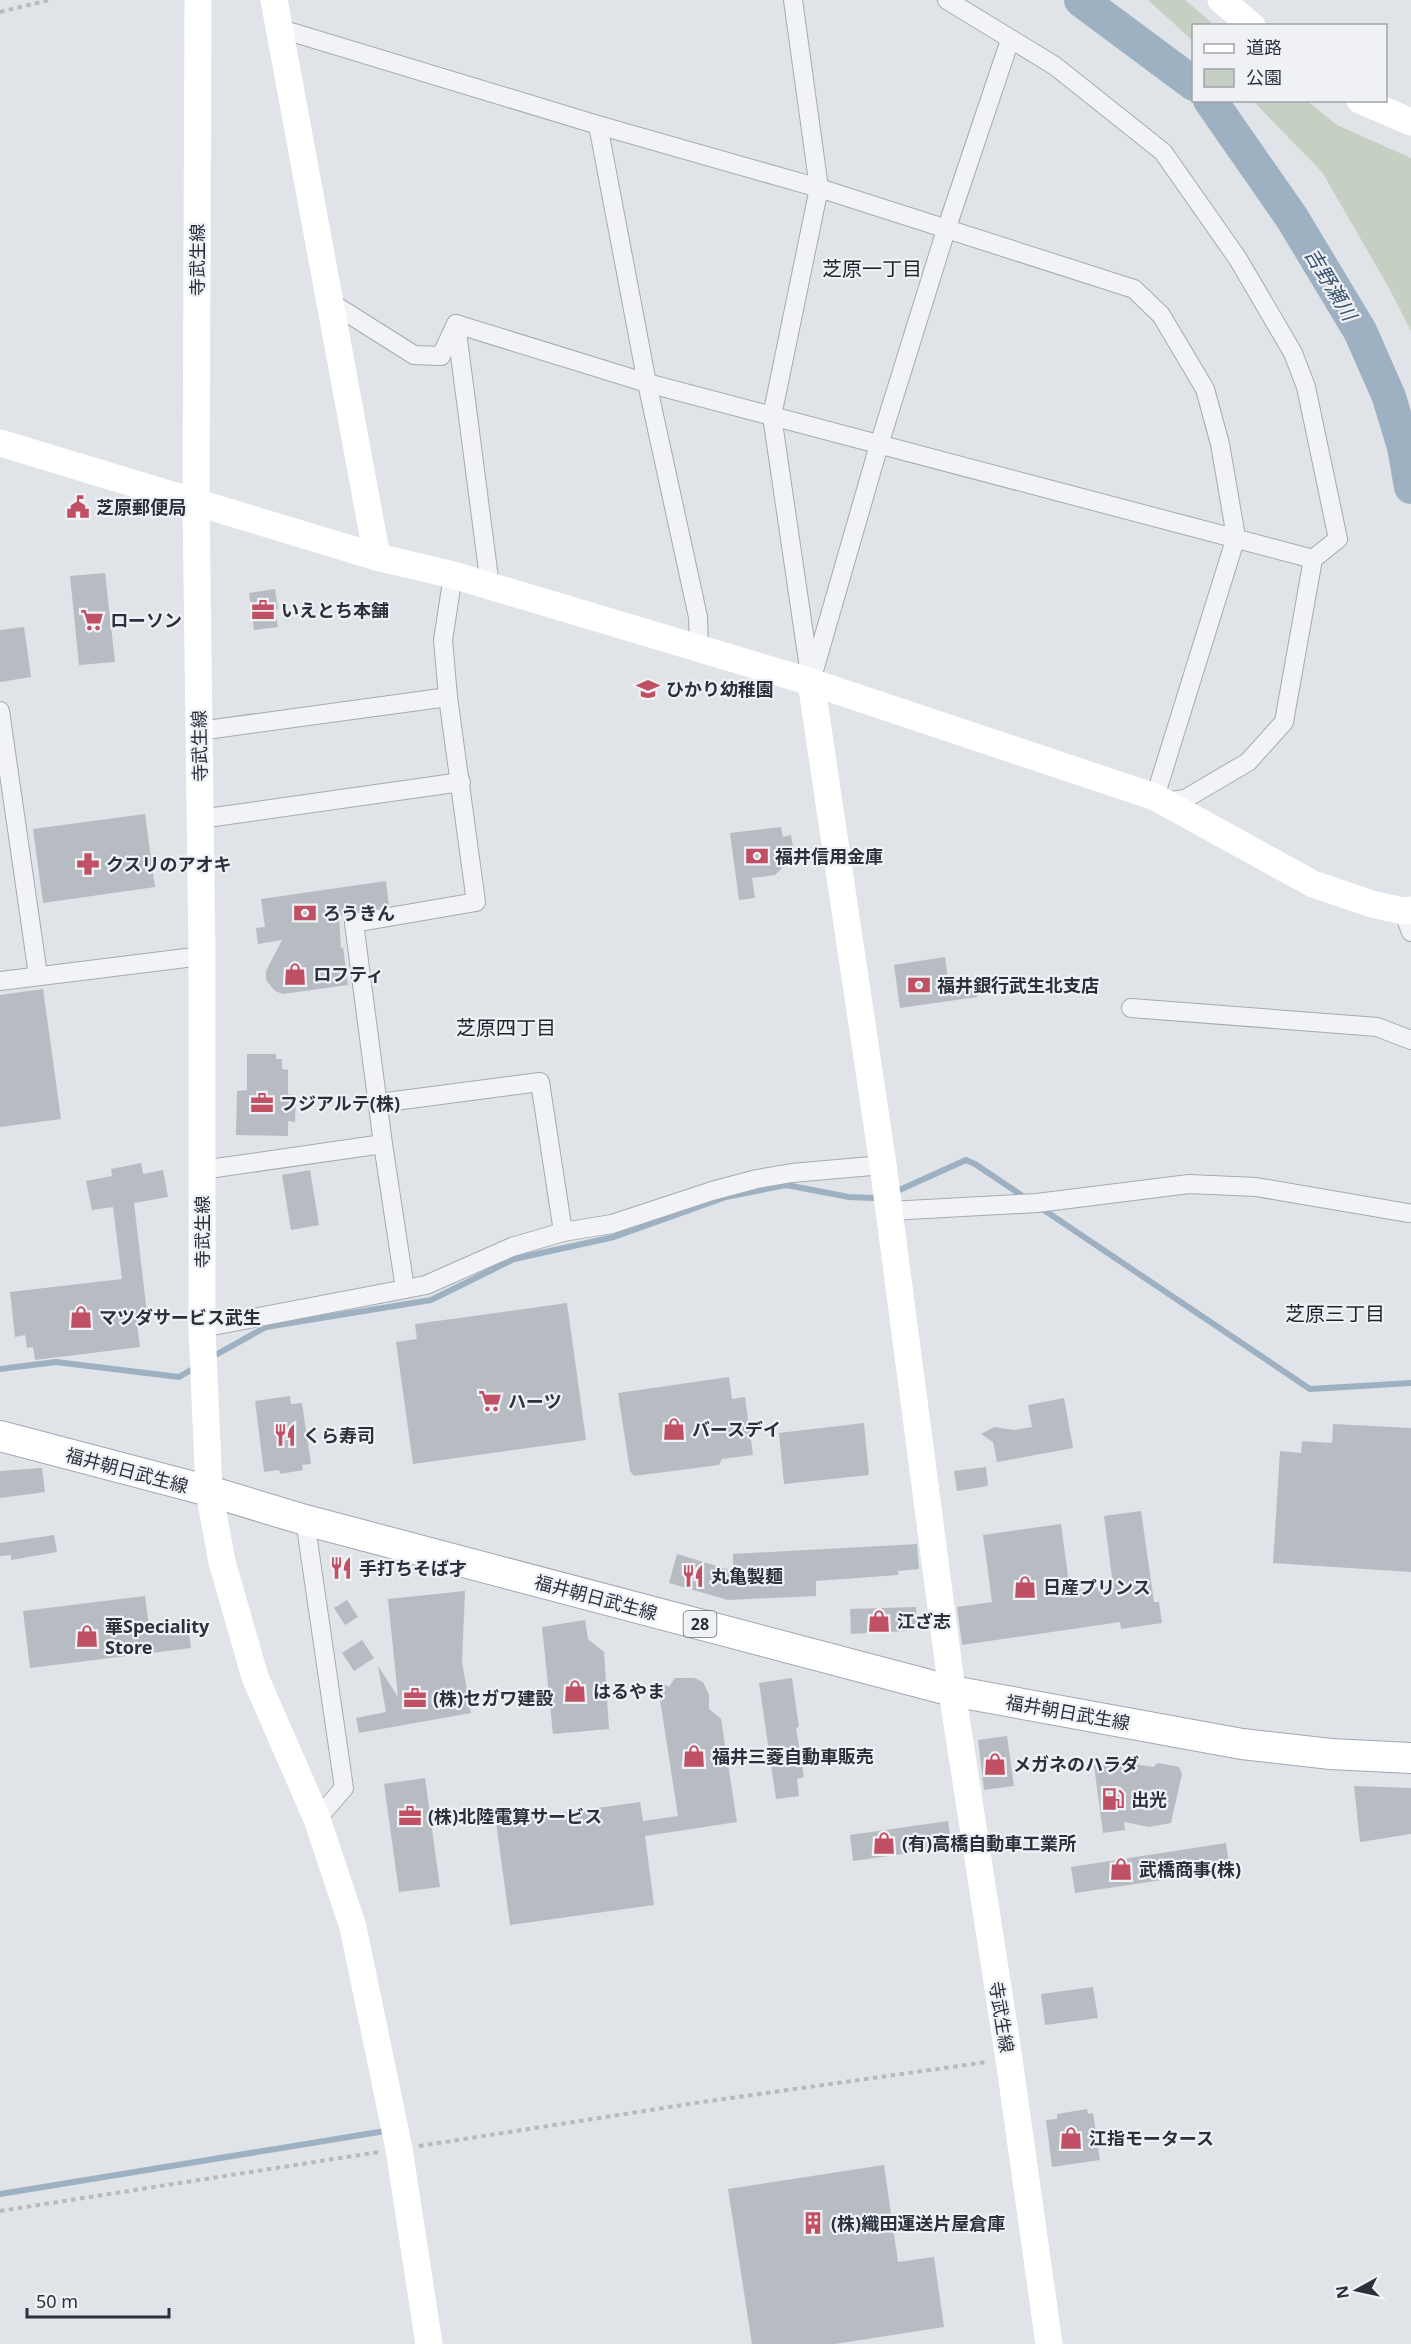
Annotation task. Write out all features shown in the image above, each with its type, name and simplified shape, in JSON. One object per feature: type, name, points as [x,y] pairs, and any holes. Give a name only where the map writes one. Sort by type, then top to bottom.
[{"type":"main road","name":"福井朝日武生線","points":[[0,1436],[209,1491],[305,1520],[952,1691],[1242,1744],[1331,1754],[1411,1758]]},
{"type":"street","name":"寺武生線","points":[[198,0],[196,503],[202,956],[202,1328],[209,1491],[222,1562],[255,1677],[316,1820],[353,1927],[399,2149],[429,2344]]},
{"type":"street","points":[[274,0],[377,557]]},
{"type":"street","points":[[793,0],[819,188],[772,416],[811,682]]},
{"type":"street","points":[[947,0],[1055,66],[1163,152],[1238,259],[1293,353],[1306,387],[1338,538],[1313,559],[1284,722],[1248,762],[1185,799],[1160,800]]},
{"type":"street","points":[[1221,0],[1249,24]]},
{"type":"street","points":[[278,28],[598,125],[819,188],[1134,289],[1161,315],[1205,389],[1220,444],[1236,537],[1160,800]]},
{"type":"street","points":[[811,682],[879,445],[946,230],[1010,40]]},
{"type":"street","points":[[1365,102],[1411,122]]},
{"type":"street","points":[[598,125],[647,383],[698,617],[699,649]]},
{"type":"street","points":[[330,302],[414,356],[441,356],[456,324]]},
{"type":"street","points":[[456,324],[647,383],[1313,559]]},
{"type":"street","points":[[456,324],[490,586]]},
{"type":"street","points":[[0,443],[377,557],[453,575],[811,682],[1160,800],[1313,884],[1408,918]]},
{"type":"street","points":[[405,1289],[354,923],[476,902],[448,697],[443,640],[453,575]]},
{"type":"street","name":"寺武生線","points":[[811,682],[883,1166],[952,1691],[1009,2059],[1049,2344]]},
{"type":"street","points":[[199,731],[448,697]]},
{"type":"street","points":[[0,711],[38,975]]},
{"type":"street","points":[[200,819],[461,782]]},
{"type":"street","points":[[0,981],[202,956]]},
{"type":"street","points":[[1131,1008],[1365,1026],[1411,1040]]},
{"type":"street","points":[[380,1103],[540,1082],[563,1232]]},
{"type":"street","points":[[202,1170],[383,1144]]},
{"type":"street","points":[[202,1328],[426,1285],[512,1247],[563,1232],[612,1224],[712,1191],[757,1179],[792,1173],[883,1166]]},
{"type":"street","points":[[889,1211],[1037,1203],[1189,1184],[1256,1188],[1408,1213]]},
{"type":"street","points":[[305,1520],[344,1788],[316,1820]]},
{"type":"path","points":[[0,12],[49,0]]},
{"type":"path","points":[[0,2211],[702,2102],[1009,2059]]},
{"type":"green space","points":[[1148,0],[1185,0],[1213,24],[1192,24],[1192,40]]},
{"type":"green space","points":[[1254,102],[1308,102],[1337,125],[1411,158],[1411,331],[1389,288],[1322,172]]},
{"type":"building","points":[[105,573],[115,662],[79,665],[70,576]]},
{"type":"building","points":[[275,589],[278,627],[254,630],[249,593]]},
{"type":"building","points":[[24,627],[31,677],[0,682],[0,630]]},
{"type":"building","points":[[145,814],[155,887],[43,903],[33,829]]},
{"type":"building","points":[[781,827],[783,837],[791,835],[793,847],[784,866],[775,875],[752,878],[755,898],[739,900],[730,833]]},
{"type":"building","points":[[386,881],[389,906],[339,916],[341,948],[343,947],[348,985],[283,994],[275,991],[266,980],[266,971],[282,940],[258,944],[256,928],[265,927],[261,899]]},
{"type":"building","points":[[945,957],[949,985],[975,981],[977,997],[900,1008],[894,965]]},
{"type":"building","points":[[43,989],[61,1119],[0,1127],[0,995]]},
{"type":"building","points":[[247,1054],[276,1054],[276,1059],[282,1059],[282,1069],[288,1070],[288,1094],[296,1095],[295,1122],[288,1121],[288,1136],[236,1135],[237,1091],[247,1090]]},
{"type":"building","points":[[141,1163],[143,1174],[163,1170],[168,1197],[134,1203],[148,1322],[137,1323],[140,1347],[35,1360],[33,1347],[27,1348],[25,1335],[15,1337],[10,1292],[122,1279],[113,1207],[92,1210],[86,1181],[112,1176],[111,1169]]},
{"type":"building","points":[[310,1170],[319,1225],[291,1230],[282,1175]]},
{"type":"building","points":[[567,1303],[586,1440],[413,1464],[396,1342],[417,1339],[415,1324]]},
{"type":"building","points":[[729,1377],[732,1399],[745,1397],[753,1455],[722,1459],[719,1465],[634,1476],[630,1471],[618,1393]]},
{"type":"building","points":[[290,1396],[291,1404],[302,1403],[311,1464],[302,1465],[303,1470],[280,1474],[279,1470],[264,1472],[255,1401]]},
{"type":"building","points":[[1064,1398],[1073,1448],[997,1462],[993,1442],[981,1434],[994,1427],[1014,1430],[1032,1427],[1028,1405]]},
{"type":"building","points":[[864,1423],[869,1475],[784,1484],[779,1433]]},
{"type":"building","points":[[1333,1424],[1411,1428],[1411,1572],[1273,1563],[1280,1451],[1301,1453],[1302,1441],[1332,1443]]},
{"type":"building","points":[[986,1467],[988,1486],[957,1491],[954,1471]]},
{"type":"building","points":[[42,1468],[45,1492],[0,1498],[0,1471]]},
{"type":"building","points":[[1141,1511],[1154,1602],[1159,1602],[1162,1623],[1121,1629],[1120,1622],[962,1645],[957,1607],[992,1602],[983,1535],[1061,1524],[1070,1591],[1113,1585],[1104,1516]]},
{"type":"building","points":[[54,1535],[57,1552],[11,1560],[11,1555],[0,1556],[0,1543]]},
{"type":"building","points":[[917,1544],[919,1569],[898,1571],[898,1575],[816,1581],[816,1596],[728,1600],[669,1583],[677,1554],[733,1571],[733,1554]]},
{"type":"building","points":[[465,1591],[462,1662],[471,1713],[359,1733],[356,1718],[386,1712],[378,1666],[398,1697],[388,1599]]},
{"type":"building","points":[[145,1596],[149,1626],[187,1621],[191,1648],[30,1668],[23,1611]]},
{"type":"building","points":[[347,1600],[358,1617],[345,1625],[334,1608]]},
{"type":"building","points":[[916,1607],[917,1627],[907,1628],[907,1631],[851,1634],[850,1609]]},
{"type":"building","points":[[585,1620],[588,1639],[604,1652],[609,1729],[553,1734],[542,1627]]},
{"type":"building","points":[[362,1640],[374,1658],[354,1671],[342,1653]]},
{"type":"building","points":[[675,1678],[694,1678],[703,1682],[709,1695],[709,1709],[721,1719],[737,1822],[645,1836],[654,1905],[510,1925],[496,1822],[640,1802],[643,1821],[678,1816],[657,1680],[669,1687]]},
{"type":"building","points":[[792,1678],[799,1727],[796,1728],[804,1777],[797,1779],[799,1796],[776,1799],[759,1683]]},
{"type":"building","points":[[1007,1736],[1014,1786],[984,1790],[978,1740]]},
{"type":"building","points":[[1116,1761],[1153,1767],[1158,1763],[1179,1767],[1182,1774],[1171,1823],[1149,1827],[1124,1822],[1125,1830],[1103,1833],[1094,1765]]},
{"type":"building","points":[[425,1778],[440,1887],[399,1892],[384,1784]]},
{"type":"building","points":[[1354,1786],[1411,1788],[1411,1834],[1360,1842]]},
{"type":"building","points":[[948,1821],[952,1847],[853,1861],[850,1835]]},
{"type":"building","points":[[1226,1843],[1230,1870],[1075,1893],[1071,1867]]},
{"type":"building","points":[[1093,1987],[1098,2018],[1045,2025],[1041,1994]]},
{"type":"building","points":[[1087,2109],[1088,2114],[1093,2113],[1100,2160],[1052,2167],[1046,2120],[1057,2119],[1057,2114]]},
{"type":"building","name":"(株)織田運送片屋倉庫","points":[[884,2165],[898,2262],[934,2257],[944,2327],[835,2344],[752,2344],[728,2189]]},
{"type":"waterway","name":"吉野瀬川","points":[[1081,0],[1192,83]]},
{"type":"waterway","name":"吉野瀬川","points":[[1211,102],[1292,218],[1360,331],[1389,397],[1404,447],[1411,487]]},
{"type":"waterway","points":[[895,1192],[966,1160],[1027,1199]]},
{"type":"waterway","points":[[212,1357],[266,1327],[431,1300],[514,1259],[614,1237],[726,1197],[786,1185],[849,1197],[882,1196]]},
{"type":"waterway","points":[[1038,1206],[1310,1389],[1411,1383]]},
{"type":"waterway","points":[[0,1369],[56,1362],[179,1377],[196,1367]]},
{"type":"waterway","points":[[0,2194],[385,2131],[385,2128]]},
{"type":"place","name":"芝原郵便局","points":[[78,507]]},
{"type":"place","name":"いえとち本舗","points":[[263,610]]},
{"type":"place","name":"ローソン","points":[[92,620]]},
{"type":"place","name":"ひかり幼稚園","points":[[648,689]]},
{"type":"place","name":"福井信用金庫","points":[[757,856]]},
{"type":"place","name":"クスリのアオキ","points":[[88,864]]},
{"type":"place","name":"ろうきん","points":[[305,913]]},
{"type":"place","name":"ロフティ","points":[[295,974]]},
{"type":"place","name":"福井銀行武生北支店","points":[[919,985]]},
{"type":"place","name":"フジアルテ(株)","points":[[262,1103]]},
{"type":"place","name":"マツダサービス武生","points":[[81,1317]]},
{"type":"place","name":"ハーツ","points":[[490,1401]]},
{"type":"place","name":"バースデイ","points":[[674,1429]]},
{"type":"place","name":"くら寿司","points":[[285,1435]]},
{"type":"place","name":"手打ちそば才","points":[[341,1568]]},
{"type":"place","name":"丸亀製麺","points":[[693,1576]]},
{"type":"place","name":"日産プリンス","points":[[1025,1587]]},
{"type":"place","name":"江ざ志","points":[[879,1621]]},
{"type":"place","name":"華Speciality Store","points":[[87,1636]]},
{"type":"place","name":"はるやま","points":[[575,1691]]},
{"type":"place","name":"(株)セガワ建設","points":[[415,1698]]},
{"type":"place","name":"福井三菱自動車販売","points":[[694,1756]]},
{"type":"place","name":"メガネのハラダ","points":[[995,1764]]},
{"type":"place","name":"出光","points":[[1113,1799]]},
{"type":"place","name":"(株)北陸電算サービス","points":[[410,1816]]},
{"type":"place","name":"(有)高橋自動車工業所","points":[[884,1843]]},
{"type":"place","name":"武橋商事(株)","points":[[1121,1869]]},
{"type":"place","name":"江指モータース","points":[[1071,2138]]},
{"type":"place","name":"(株)織田運送片屋倉庫","points":[[813,2223]]},
{"type":"district","name":"芝原一丁目","points":[[872,268]]},
{"type":"district","name":"芝原四丁目","points":[[506,1027]]},
{"type":"district","name":"芝原三丁目","points":[[1335,1313]]}]
